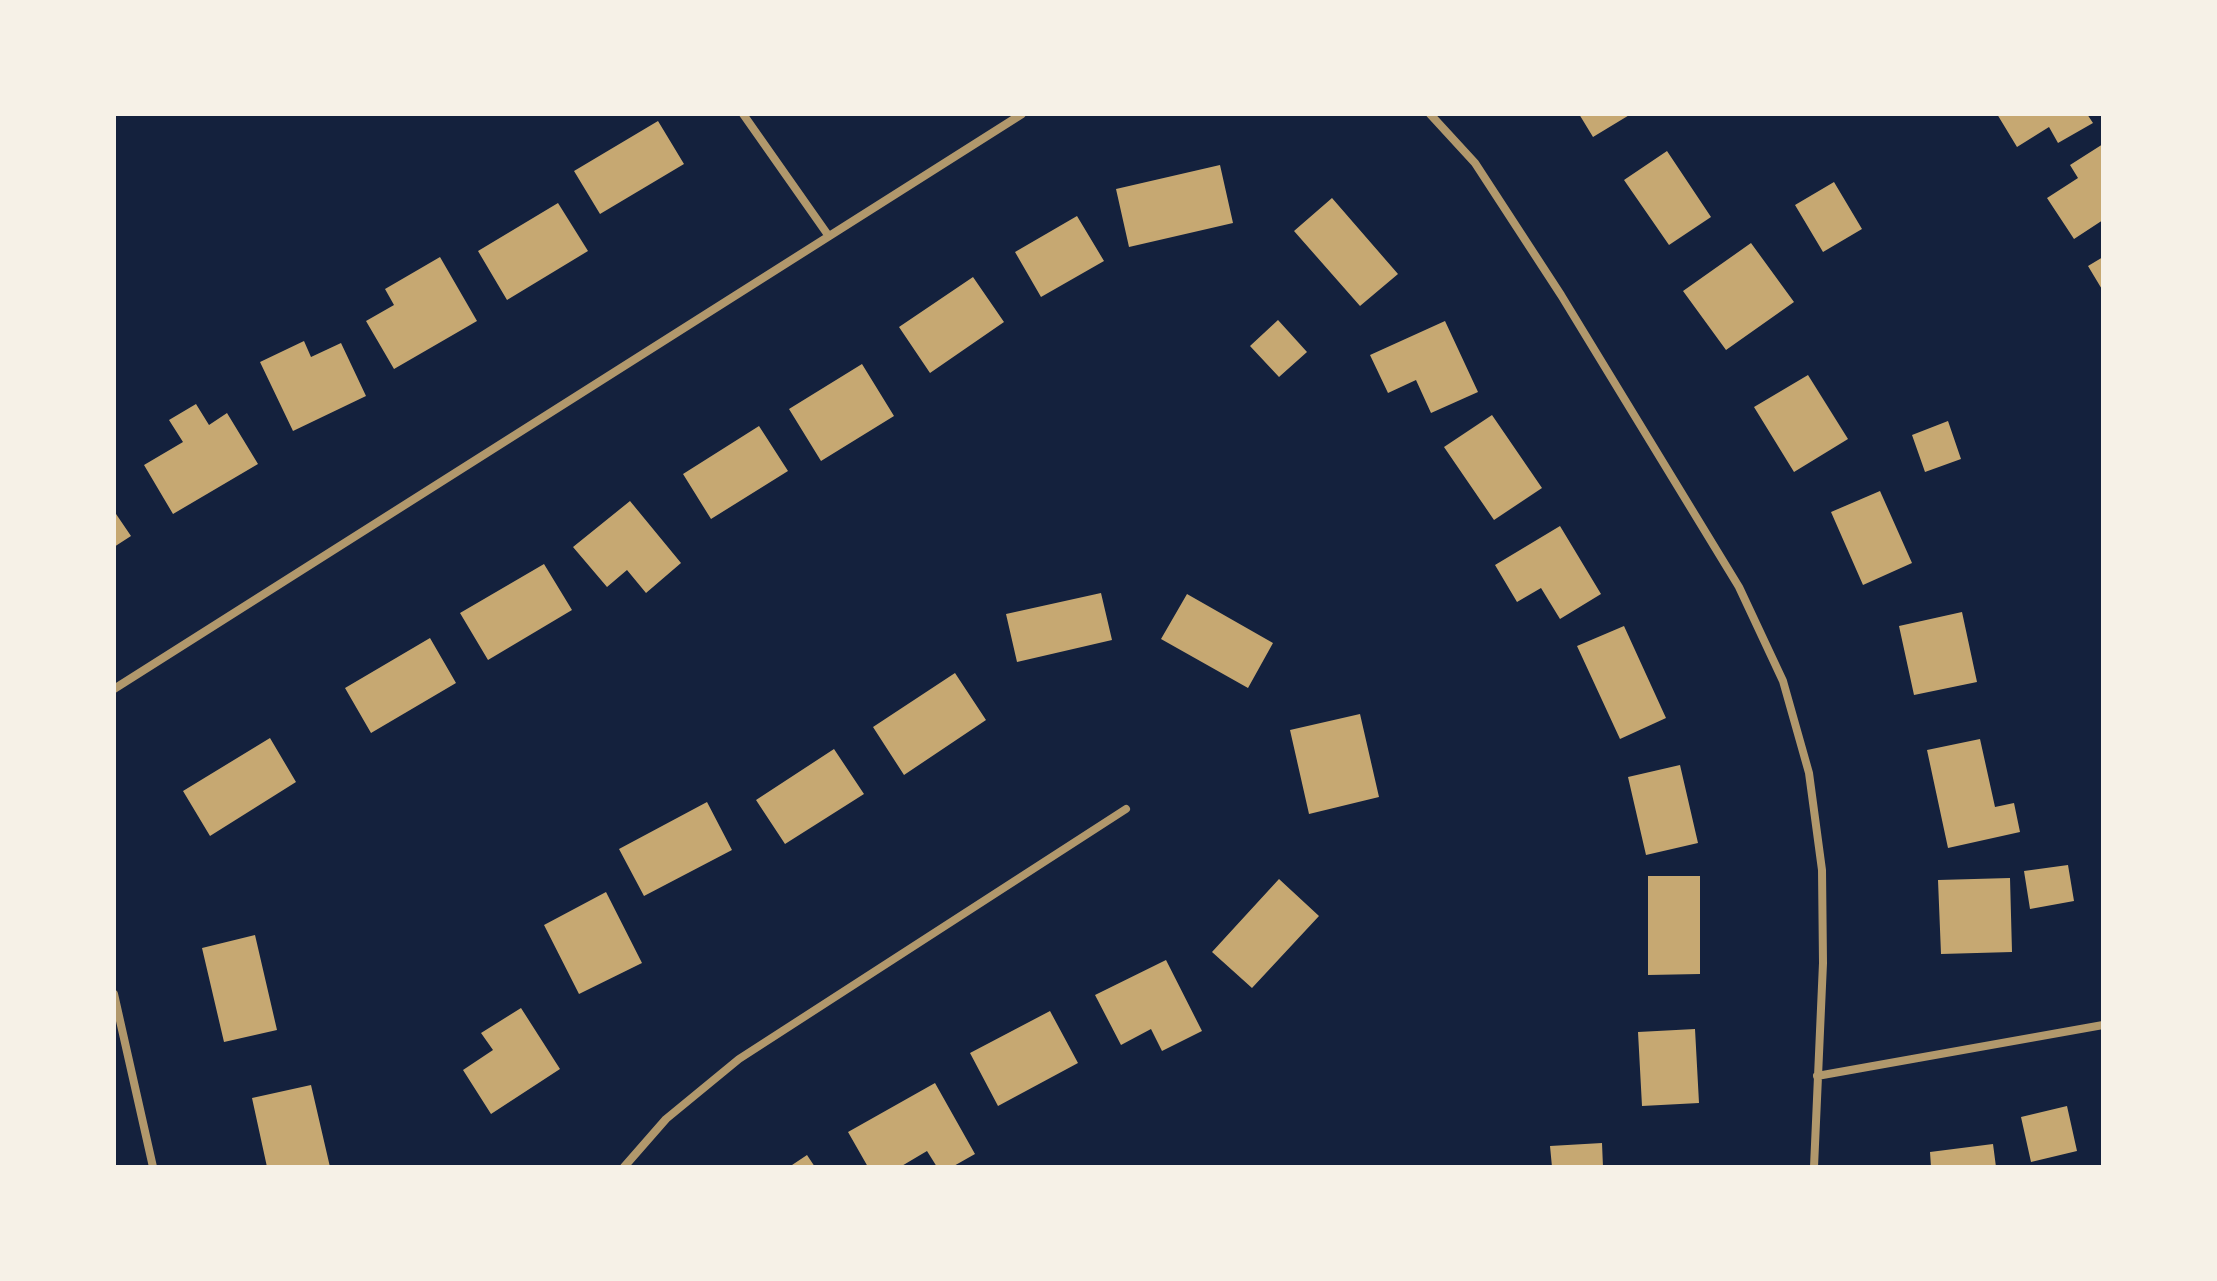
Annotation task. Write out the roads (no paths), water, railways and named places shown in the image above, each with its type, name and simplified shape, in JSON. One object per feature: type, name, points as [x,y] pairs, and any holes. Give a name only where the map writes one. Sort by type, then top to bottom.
[{"type":"street","points":[[743,114],[828,235]]},
{"type":"street","points":[[114,689],[1022,114]]},
{"type":"street","points":[[1430,114],[1475,163],[1561,295],[1739,587],[1783,681],[1809,773],[1822,870],[1823,963],[1814,1167]]},
{"type":"street","points":[[624,1167],[666,1119],[739,1059],[1126,809]]},
{"type":"street","points":[[114,994],[153,1167]]},
{"type":"street","points":[[1817,1076],[2103,1025]]}]
